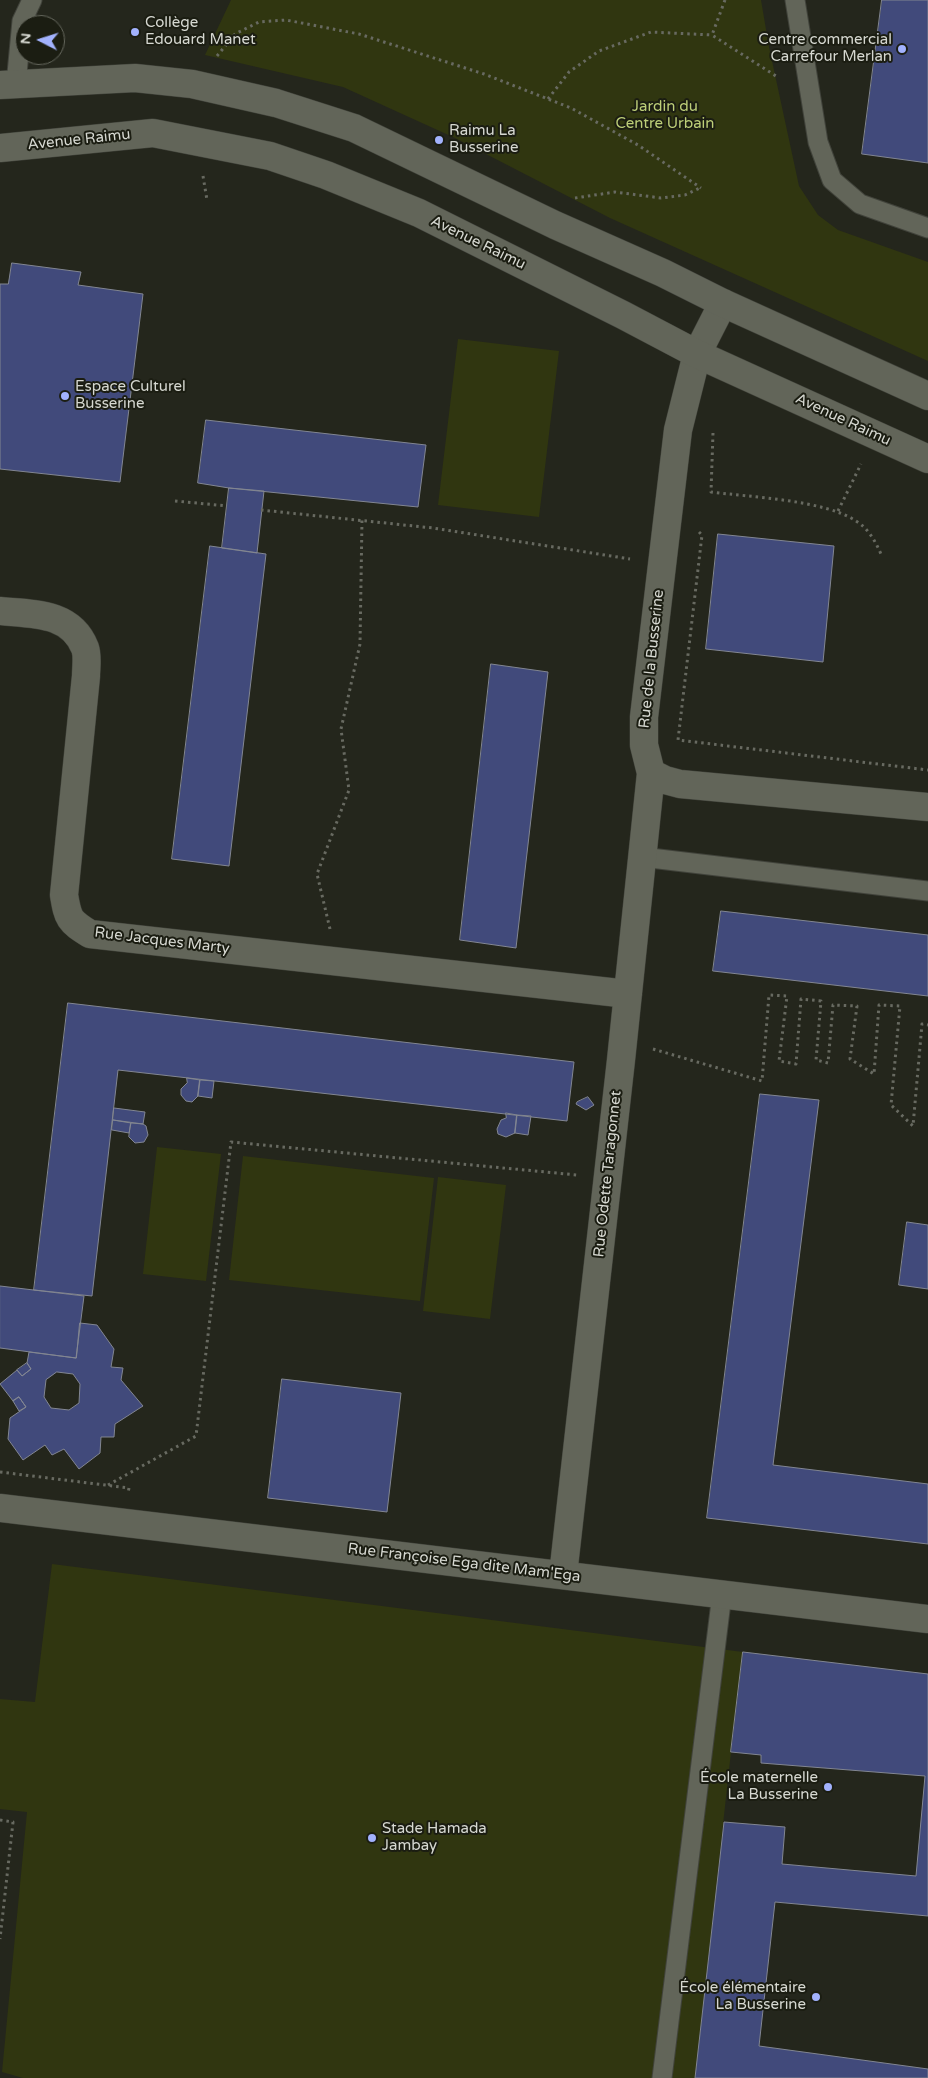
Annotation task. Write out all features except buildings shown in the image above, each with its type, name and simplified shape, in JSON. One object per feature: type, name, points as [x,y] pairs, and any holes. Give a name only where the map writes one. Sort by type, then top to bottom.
[{"type":"street","points":[[4,85],[134,78],[204,86],[276,103],[354,128],[555,225],[928,396]]},
{"type":"street","name":"Avenue Raimu","points":[[0,148],[153,133],[270,156],[326,175],[419,213],[698,354],[928,459]]},
{"type":"street","name":"Rue de la Busserine","points":[[651,773],[644,745],[644,717],[678,430],[698,354],[723,303]]},
{"type":"street","name":"Rue Jacques Marty","points":[[0,610],[52,616],[74,630],[86,650],[86,676],[64,895],[68,915],[76,925],[90,934],[628,994]]},
{"type":"street","points":[[651,773],[665,780],[680,784],[928,807]]},
{"type":"street","name":"Rue Odette Taragonnet","points":[[563,1575],[651,773]]},
{"type":"street","name":"Rue Françoise Ega dite Mam'Ega","points":[[0,1508],[928,1619]]},
{"type":"lane","points":[[4,85],[22,21],[32,0]]},
{"type":"lane","points":[[795,0],[818,142],[832,180],[860,204],[928,228]]},
{"type":"lane","points":[[642,857],[928,891]]},
{"type":"lane","points":[[662,2078],[722,1594]]},
{"type":"path","points":[[712,35],[725,0]]},
{"type":"path","points":[[204,86],[219,51],[235,34],[258,22],[286,20],[359,34],[484,74],[571,108],[638,145],[701,188],[684,195],[661,198],[615,192],[576,197],[555,225]]},
{"type":"path","points":[[548,99],[568,72],[599,51],[652,32],[712,35],[766,70],[810,95]]},
{"type":"path","points":[[713,433],[711,492],[818,506],[838,511],[858,521],[873,536],[881,554]]},
{"type":"path","points":[[838,511],[865,457]]},
{"type":"path","points":[[175,501],[227,506]]},
{"type":"path","points":[[669,504],[702,535],[678,740],[928,770]]},
{"type":"path","points":[[261,510],[433,528],[634,560]]},
{"type":"path","points":[[325,960],[330,930],[317,874],[348,790],[341,728],[360,644],[362,520]]},
{"type":"path","points":[[622,1045],[658,1049],[762,1081],[769,994],[787,996],[779,1061],[796,1064],[800,1000],[821,1001],[816,1060],[828,1063],[833,1005],[857,1006],[850,1059],[874,1074],[879,1005],[900,1006],[891,1106],[913,1126],[922,1024],[928,1025]]},
{"type":"path","points":[[108,1485],[196,1436],[231,1142],[608,1178]]},
{"type":"path","points":[[0,1472],[128,1488]]},
{"type":"path","points":[[0,1820],[14,1822],[0,1939]]},
{"type":"green space","name":"Jardin du Centre Urbain","points":[[231,0],[761,0],[769,47],[799,186],[818,215],[838,230],[928,262],[928,361],[610,218],[455,138],[343,87],[205,55]]},
{"type":"green space","points":[[458,339],[559,351],[539,517],[438,505]]},
{"type":"green space","points":[[157,1147],[221,1154],[206,1281],[143,1274]]},
{"type":"green space","points":[[243,1156],[434,1178],[420,1301],[229,1280]]},
{"type":"green space","points":[[438,1177],[506,1185],[490,1319],[423,1311]]},
{"type":"green space","name":"Stade Hamada Jambay","points":[[52,1564],[743,1652],[695,2078],[23,2078],[2,2072],[27,1812],[0,1809],[0,1699],[35,1702]]},
{"type":"place","name":"Collège Edouard Manet","points":[[135,32]]},
{"type":"place","name":"Centre commercial Carrefour Merlan","points":[[902,49]]},
{"type":"place","name":"Raimu La Busserine","points":[[439,140]]},
{"type":"place","name":"Espace Culturel Busserine","points":[[65,396]]},
{"type":"place","name":"École maternelle La Busserine","points":[[828,1787]]},
{"type":"place","name":"Stade Hamada Jambay","points":[[372,1838]]},
{"type":"place","name":"École élémentaire La Busserine","points":[[816,1997]]}]
